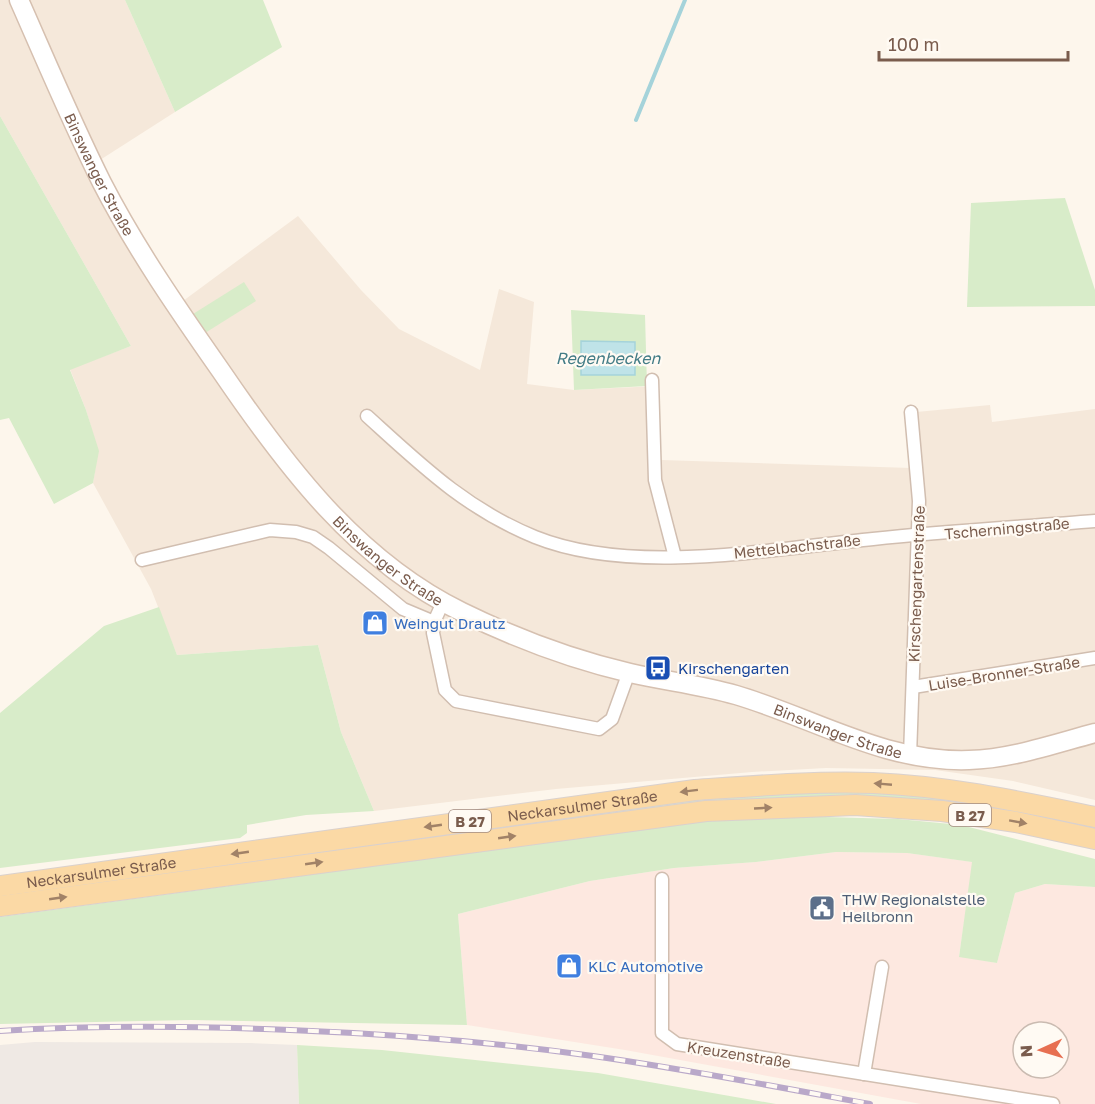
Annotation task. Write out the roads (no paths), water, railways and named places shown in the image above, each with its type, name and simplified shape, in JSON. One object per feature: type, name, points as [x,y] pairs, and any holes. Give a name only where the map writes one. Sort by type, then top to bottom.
[{"type":"main road","name":"Binswanger Straße","points":[[19,0],[104,186],[167,291],[260,429],[291,469],[360,542],[414,584],[443,602],[494,626],[600,665],[733,694],[875,746],[910,756],[949,760],[997,758],[1095,733]]},
{"type":"main road","name":"Neckarsulmer Straße","points":[[0,886],[695,790],[802,783],[872,783],[942,789],[1019,801],[1095,817]]},
{"type":"main road","name":"Neckarsulmer Straße","points":[[0,906],[706,811],[855,805],[942,811],[1016,822],[1095,839]]},
{"type":"street","points":[[652,380],[655,480],[675,557]]},
{"type":"street","name":"Kirschengartenstraße","points":[[910,756],[919,536],[918,473],[911,412]]},
{"type":"street","name":"Mettelbachstraße","points":[[367,416],[445,486],[502,522],[535,537],[575,549],[606,555],[675,557],[919,536]]},
{"type":"street","name":"Tscherningstraße","points":[[919,536],[1095,521]]},
{"type":"street","name":"Binswanger Straße","points":[[142,560],[270,530],[296,531],[312,537],[329,548],[403,609],[434,622]]},
{"type":"street","points":[[443,602],[434,622],[433,633],[445,690],[456,701],[599,729],[612,719],[629,672]]},
{"type":"street","name":"Luise-Bronner-Straße","points":[[913,687],[1095,658]]},
{"type":"street","name":"Kreuzenstraße","points":[[662,879],[662,1033],[677,1044],[1053,1104]]},
{"type":"street","points":[[864,1074],[882,967]]},
{"type":"water","name":"Regenbecken","points":[[581,341],[635,342],[635,375],[581,375]]},
{"type":"waterway","points":[[636,120],[685,0]]},
{"type":"railway","points":[[0,1031],[109,1027],[218,1028],[442,1039],[628,1061],[870,1104]]},
{"type":"place","name":"Weingut Drautz","points":[[375,623]]},
{"type":"place","name":"Kirschengarten","points":[[658,668]]},
{"type":"place","name":"THW Regionalstelle Heilbronn","points":[[822,908]]},
{"type":"place","name":"KLC Automotive","points":[[569,966]]}]
